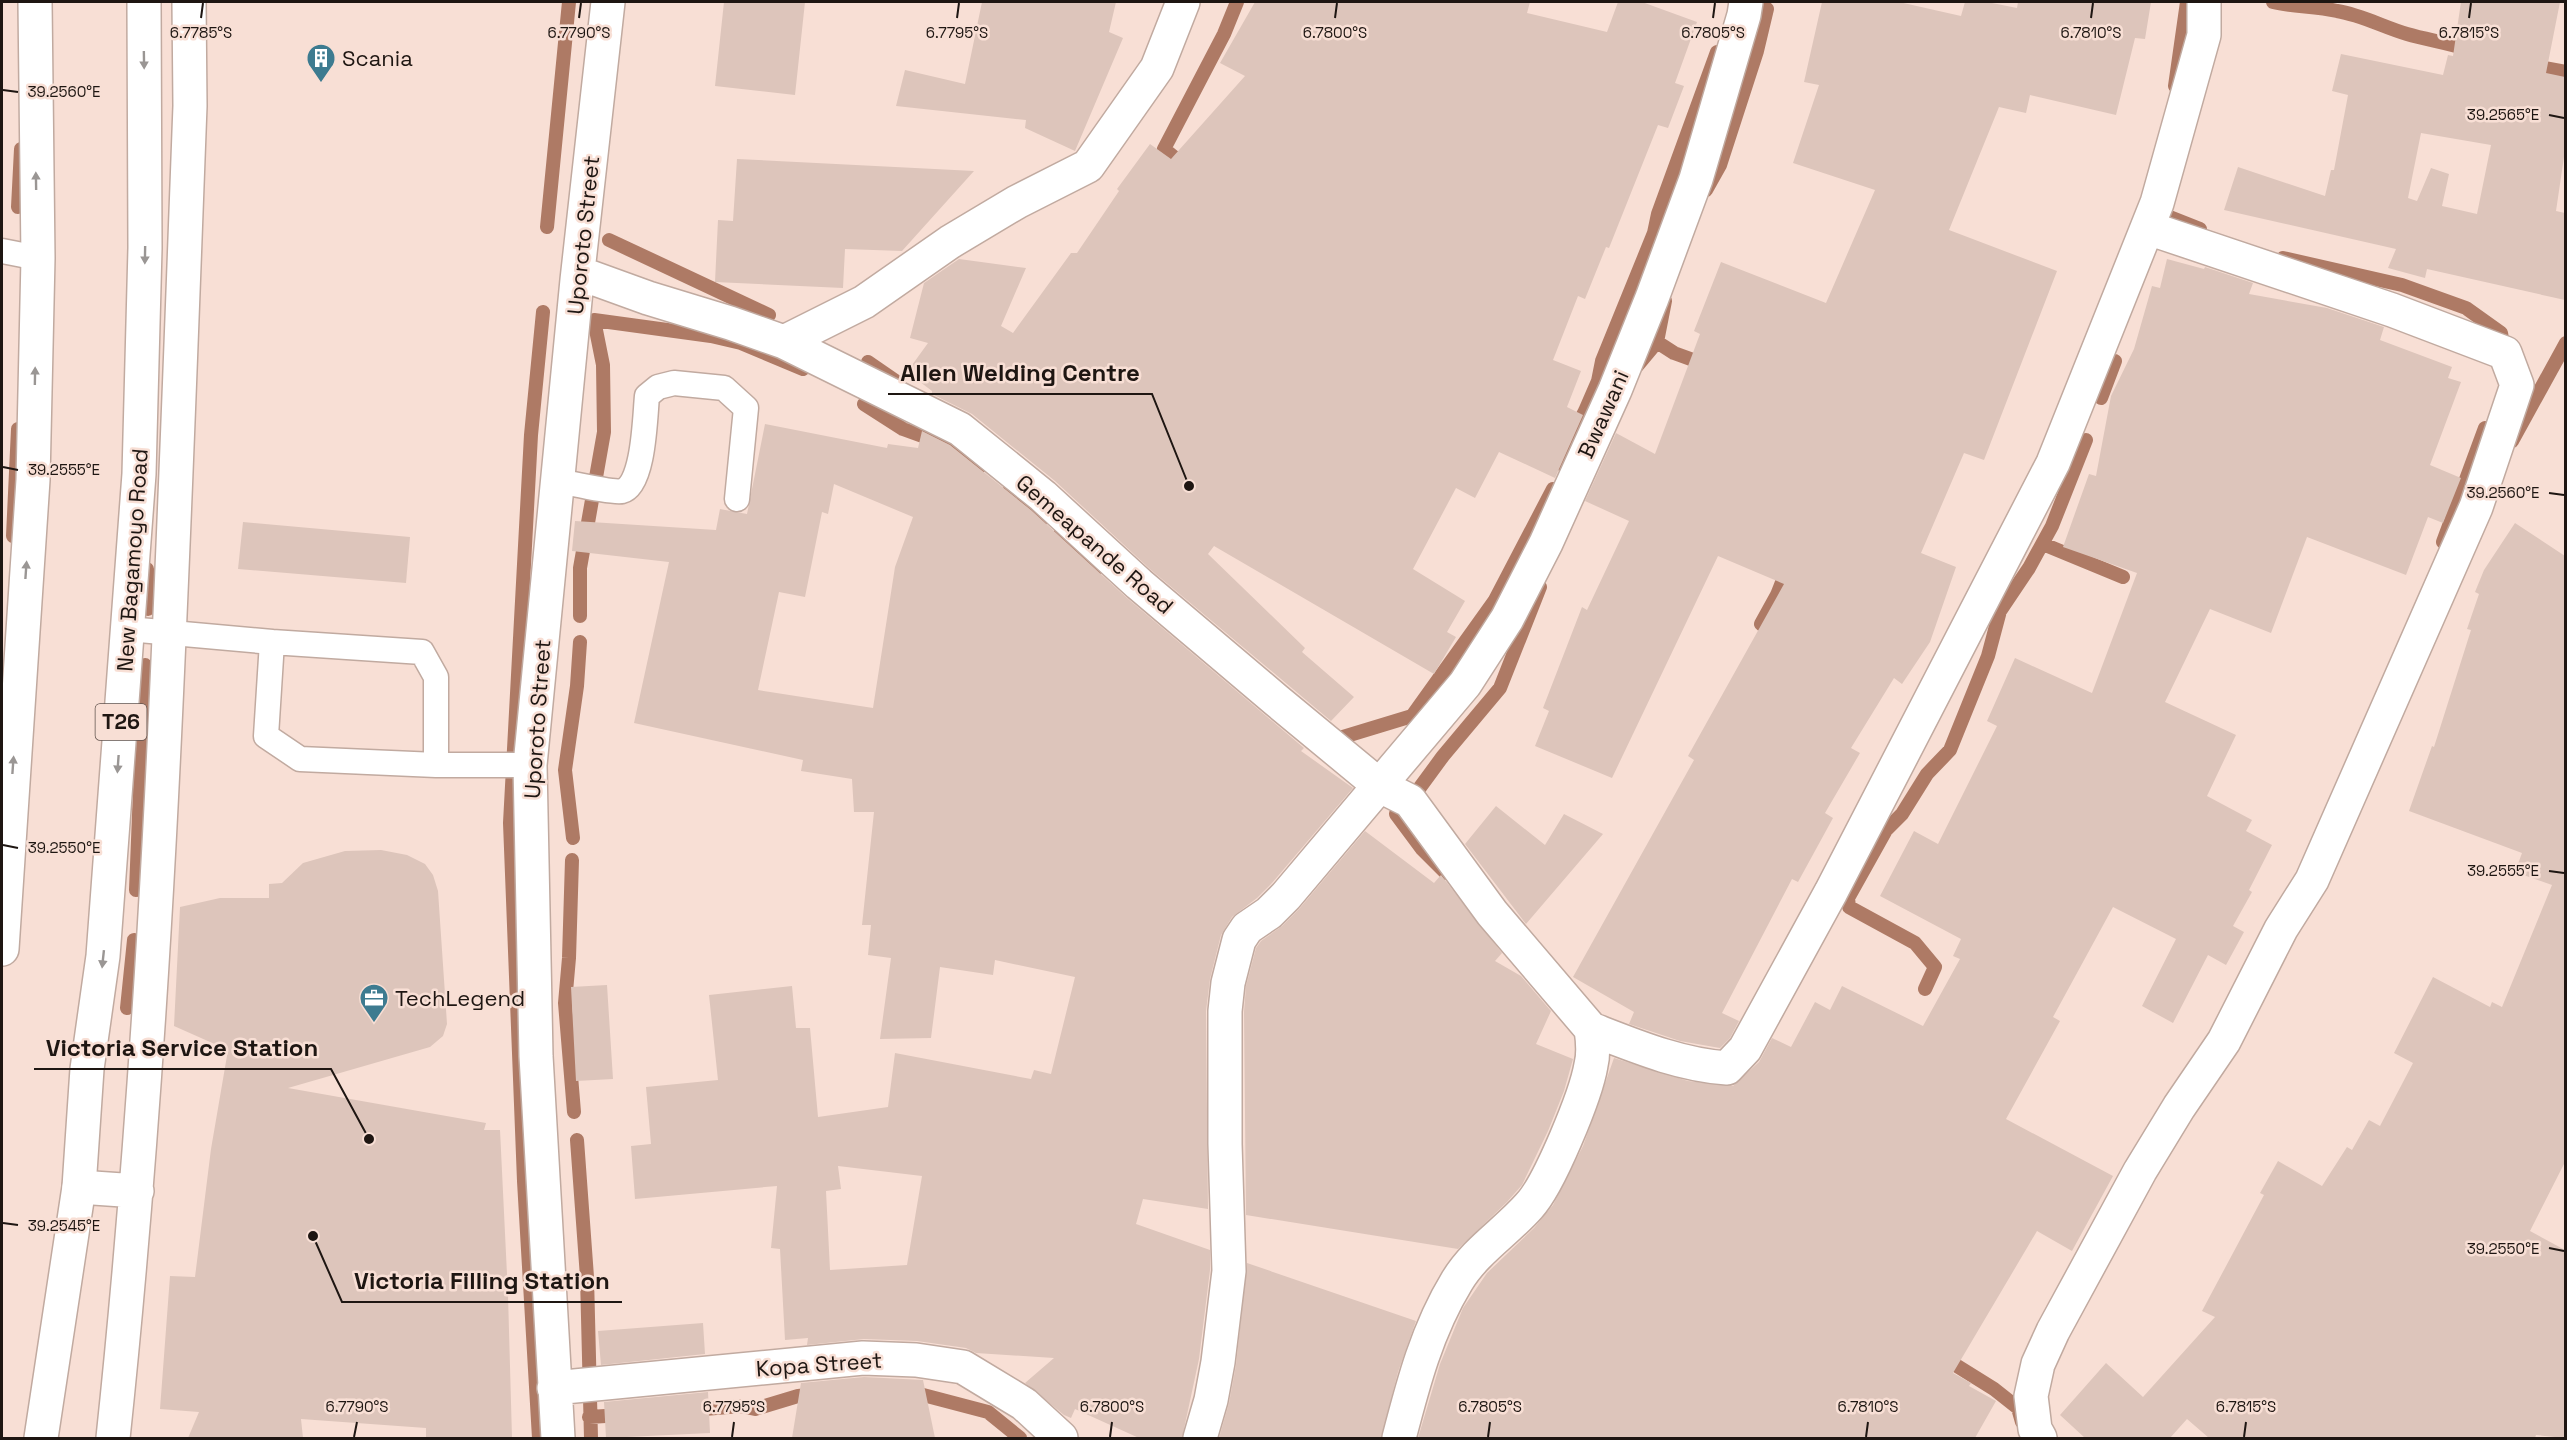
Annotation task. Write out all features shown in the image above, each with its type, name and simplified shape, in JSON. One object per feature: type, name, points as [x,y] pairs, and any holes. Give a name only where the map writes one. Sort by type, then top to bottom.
[{"type":"main road","points":[[2,949],[33,480],[38,258],[35,2]]},
{"type":"main road","name":"New Bagamoyo Road","points":[[41,1438],[79,1187],[87,1069],[103,956],[128,629],[140,440],[145,248],[144,2]]},
{"type":"main road","points":[[113,1438],[137,1191],[159,871],[190,106],[189,2]]},
{"type":"main road","name":"Uporoto Street","points":[[558,1438],[536,1056],[530,765],[608,2]]},
{"type":"main road","points":[[784,342],[864,302],[950,242],[1017,202],[1088,166],[1157,68],[1183,2]]},
{"type":"main road","name":"Bwawani","points":[[1200,1438],[1216,1372],[1229,1271],[1224,1144],[1225,1022],[1232,963],[1239,940],[1246,928],[1269,913],[1286,896],[1380,786],[1465,684],[1507,619],[1546,543],[1615,390],[1660,276],[1696,179],[1746,2]]},
{"type":"main road","points":[[1591,1029],[1642,1048],[1707,1067],[1727,1068],[1745,1049],[1831,892],[2053,463],[2148,228],[2204,35],[2204,2]]},
{"type":"main road","points":[[2040,1438],[2035,1429],[2031,1396],[2038,1364],[2053,1331],[2140,1171],[2179,1107],[2224,1041],[2281,929],[2312,880],[2476,507],[2517,385],[2505,353],[2392,310],[2148,228]]},
{"type":"main road","name":"Gemeapande Road","points":[[579,273],[784,342],[960,429],[1043,496],[1139,584],[1380,786],[1410,801],[1492,913],[1591,1029]]},
{"type":"main road","points":[[1399,1438],[1429,1335],[1458,1280],[1471,1262],[1531,1205],[1545,1182],[1587,1081],[1594,1045],[1591,1029]]},
{"type":"main road","points":[[79,1187],[137,1191]]},
{"type":"main road","name":"Kopa Street","points":[[554,1388],[863,1358],[916,1360],[963,1367],[1024,1404],[1061,1438]]},
{"type":"lane","points":[[2,251],[38,258]]},
{"type":"lane","points":[[558,481],[622,491],[632,485],[639,471],[647,396],[658,387],[674,383],[724,388],[746,408],[737,499]]},
{"type":"lane","points":[[128,629],[422,652],[436,676],[436,765]]},
{"type":"lane","points":[[272,642],[266,736],[300,759],[436,765],[530,765]]},
{"type":"building","points":[[724,2],[805,2],[795,95],[715,86]]},
{"type":"building","points":[[982,2],[1116,2],[1109,32],[1123,38],[1075,151],[1025,128],[1026,120],[896,106],[905,70],[965,84]]},
{"type":"building","points":[[1255,2],[1530,2],[1527,13],[1607,32],[1618,2],[1642,2],[1697,22],[1675,83],[1684,86],[1668,128],[1658,125],[1609,248],[1606,247],[1585,299],[1578,296],[1553,360],[1581,371],[1567,407],[1583,415],[1555,478],[1499,452],[1475,498],[1456,488],[1413,569],[1465,601],[1447,632],[1456,637],[1434,674],[1214,546],[1208,554],[1305,648],[1302,652],[1354,697],[1331,721],[1151,570],[1055,481],[972,414],[932,394],[932,391],[907,372],[928,343],[910,338],[924,283],[959,259],[1026,268],[1001,326],[1013,333],[1071,253],[1077,253],[1119,191],[1117,189],[1150,144],[1171,159],[1245,76],[1220,63]]},
{"type":"building","points":[[1822,2],[1899,2],[1961,16],[1965,2],[1987,2],[2017,8],[2018,2],[2151,2],[2145,39],[2135,38],[2116,115],[2030,95],[2026,113],[1999,107],[1949,230],[2057,271],[1984,460],[1964,453],[1921,553],[1956,567],[1930,642],[1902,684],[1894,678],[1851,748],[1860,753],[1825,813],[1833,818],[1798,882],[1792,879],[1722,1013],[1739,1021],[1730,1038],[1720,1048],[1680,1041],[1629,1024],[1634,1012],[1573,977],[1694,760],[1688,756],[1784,584],[1718,556],[1612,778],[1535,746],[1549,711],[1543,708],[1582,607],[1587,610],[1629,521],[1585,501],[1616,433],[1655,454],[1700,334],[1694,331],[1721,262],[1826,303],[1875,190],[1793,163],[1819,85],[1804,82]]},
{"type":"building","points":[[2461,2],[2560,2],[2546,73],[2565,77],[2565,150],[2556,211],[2565,213],[2565,300],[2427,269],[2425,278],[2388,268],[2396,249],[2224,210],[2238,167],[2325,196],[2331,170],[2334,170],[2348,95],[2332,91],[2341,54],[2443,75],[2448,55],[2453,56]],"holes":[[[2421,133],[2491,145],[2477,214],[2442,206],[2449,174],[2431,168],[2417,201],[2408,198]]]},
{"type":"building","points":[[737,159],[974,171],[902,251],[845,249],[843,288],[715,282],[718,220],[733,221]]},
{"type":"building","points":[[2167,259],[2204,269],[2205,267],[2253,283],[2249,294],[2327,308],[2384,327],[2380,340],[2452,367],[2448,378],[2461,382],[2430,465],[2461,478],[2443,523],[2428,517],[2406,575],[2307,537],[2271,633],[2210,609],[2165,702],[2236,735],[2207,796],[2252,820],[2246,831],[2272,845],[2249,890],[2252,892],[2233,926],[2244,932],[2226,965],[2208,955],[2173,1023],[2142,1006],[2176,939],[2113,907],[2053,1017],[2060,1021],[2006,1119],[2113,1176],[2072,1251],[2037,1231],[1953,1373],[1971,1383],[1969,1386],[1996,1401],[1975,1438],[1418,1438],[1440,1364],[1463,1308],[1487,1273],[1534,1228],[1553,1205],[1583,1146],[1614,1058],[1688,1081],[1733,1086],[1759,1062],[1772,1038],[1791,1047],[1815,1002],[1830,1010],[1842,986],[1923,1026],[1960,959],[1953,956],[1961,939],[1880,896],[1914,831],[1938,844],[1997,726],[1987,721],[2015,658],[2092,693],[2137,573],[2063,547],[2089,474],[2096,476],[2111,396],[2134,349],[2152,286],[2160,288]]},
{"type":"building","points":[[765,424],[887,448],[888,444],[918,448],[922,431],[950,445],[1031,510],[1127,598],[1304,748],[1301,751],[1353,788],[1272,883],[1232,917],[1221,935],[1210,979],[1206,1011],[1208,1209],[1143,1199],[1136,1224],[1210,1250],[1210,1270],[1199,1359],[1182,1438],[1139,1438],[1075,1409],[1071,1418],[1064,1415],[1025,1383],[1054,1358],[976,1353],[966,1348],[917,1341],[864,1339],[807,1345],[808,1338],[785,1340],[780,1249],[771,1248],[777,1186],[635,1199],[631,1146],[651,1144],[646,1087],[718,1080],[709,995],[792,986],[796,1028],[810,1028],[818,1117],[888,1107],[895,1053],[1031,1079],[1034,1070],[1051,1074],[1075,977],[995,960],[993,975],[940,967],[931,1038],[880,1039],[891,958],[868,955],[871,925],[862,925],[874,812],[854,812],[852,779],[801,771],[803,760],[634,723],[669,562],[572,551],[575,521],[716,530],[720,509],[747,514]],"holes":[[[834,484],[913,517],[895,567],[873,708],[758,690],[779,592],[805,597],[822,512],[828,514]],[[838,1166],[922,1176],[907,1265],[830,1270],[826,1191],[841,1189]]]},
{"type":"building","points":[[243,522],[410,537],[406,583],[238,569]]},
{"type":"building","points":[[2515,523],[2565,556],[2565,1162],[2530,1231],[2565,1250],[2565,1438],[2536,1435],[2535,1438],[2209,1438],[2187,1419],[2170,1438],[2085,1438],[2060,1415],[2106,1363],[2143,1397],[2215,1317],[2202,1311],[2264,1195],[2260,1193],[2278,1161],[2322,1186],[2347,1147],[2352,1150],[2369,1120],[2380,1126],[2413,1063],[2394,1053],[2433,977],[2490,1007],[2492,1002],[2502,1007],[2552,885],[2515,872],[2522,853],[2409,811],[2432,746],[2434,747],[2471,630],[2467,629],[2479,594],[2475,592],[2484,570]]},
{"type":"building","points":[[1496,806],[1545,845],[1564,814],[1603,834],[1526,924],[1465,844]]},
{"type":"building","points":[[1365,831],[1434,883],[1441,875],[1502,953],[1495,961],[1521,976],[1551,1011],[1536,1044],[1573,1059],[1564,1091],[1548,1131],[1522,1185],[1458,1249],[1246,1215],[1244,1012],[1246,986],[1256,948],[1261,941],[1282,926],[1299,909]]},
{"type":"building","points":[[381,850],[407,855],[425,864],[433,875],[438,891],[447,1024],[443,1036],[430,1047],[288,1088],[486,1123],[484,1130],[500,1130],[512,1438],[426,1438],[426,1428],[301,1419],[303,1438],[188,1438],[199,1412],[160,1409],[170,1276],[195,1277],[211,1149],[228,1050],[174,1026],[180,907],[220,898],[269,898],[269,884],[282,883],[303,863],[345,851]]},
{"type":"building","points":[[607,985],[613,1079],[576,1081],[571,987]]},
{"type":"building","points":[[1247,1263],[1416,1321],[1398,1372],[1381,1438],[1219,1438],[1229,1403],[1236,1365]]},
{"type":"building","points":[[703,1323],[705,1354],[601,1365],[598,1331]]},
{"type":"building","points":[[864,1377],[923,1380],[935,1438],[792,1438],[801,1383]]},
{"type":"building","points":[[708,1392],[710,1433],[606,1438],[604,1402]]},
{"type":"waterway","points":[[547,227],[569,2]]},
{"type":"waterway","points":[[1186,167],[1164,149],[1224,34],[1237,2]]},
{"type":"waterway","points":[[2175,86],[2187,2]]},
{"type":"waterway","points":[[2273,2],[2346,13],[2407,34],[2470,50]]},
{"type":"waterway","points":[[1706,190],[1720,165],[1757,51],[1767,9]]},
{"type":"waterway","points":[[1564,466],[1570,453],[1571,438],[1598,381],[1602,361],[1654,233],[1658,214],[1717,52]]},
{"type":"waterway","points":[[2529,65],[2566,72]]},
{"type":"waterway","points":[[18,207],[21,149]]},
{"type":"waterway","points":[[2158,206],[2162,214],[2200,229]]},
{"type":"waterway","points":[[609,240],[769,315]]},
{"type":"waterway","points":[[2283,258],[2402,285],[2466,308],[2501,333],[2504,350]]},
{"type":"waterway","points":[[1665,301],[1657,342],[1674,353],[1707,365]]},
{"type":"waterway","points":[[539,1438],[524,1181],[510,823],[531,435],[543,312]]},
{"type":"waterway","points":[[580,616],[580,568],[604,432],[603,365],[594,320],[711,336],[741,343],[803,369]]},
{"type":"waterway","points":[[1637,366],[1657,342]]},
{"type":"waterway","points":[[2512,441],[2566,343]]},
{"type":"waterway","points":[[2101,398],[2115,361]]},
{"type":"waterway","points":[[868,362],[897,382]]},
{"type":"waterway","points":[[864,404],[903,429],[947,445],[983,465]]},
{"type":"waterway","points":[[2443,542],[2485,428]]},
{"type":"waterway","points":[[13,536],[18,429]]},
{"type":"waterway","points":[[1925,989],[1935,967],[1915,943],[1849,907],[1848,898],[1886,830],[1902,814],[1927,774],[1950,750],[1988,656],[2000,611],[2029,568],[2052,526],[2086,440]]},
{"type":"waterway","points":[[1010,486],[1041,520]]},
{"type":"waterway","points":[[1329,737],[1333,740],[1412,716],[1495,600],[1553,489]]},
{"type":"waterway","points":[[1060,534],[1099,567]]},
{"type":"waterway","points":[[2043,544],[2123,577]]},
{"type":"waterway","points":[[1761,624],[1777,595],[1788,567]]},
{"type":"waterway","points":[[147,569],[148,609]]},
{"type":"waterway","points":[[1446,873],[1422,849],[1396,814],[1410,801],[1443,756],[1500,688],[1540,587]]},
{"type":"waterway","points":[[573,838],[565,770],[577,686],[580,642]]},
{"type":"waterway","points":[[136,890],[145,665]]},
{"type":"waterway","points":[[572,860],[565,1003],[574,1112]]},
{"type":"waterway","points":[[127,1008],[134,940]]},
{"type":"waterway","points":[[577,1140],[587,1277],[591,1438]]},
{"type":"waterway","points":[[1941,1356],[1994,1389],[2018,1408],[2022,1422]]},
{"type":"waterway","points":[[908,1391],[988,1412],[1020,1438]]},
{"type":"waterway","points":[[692,1410],[741,1406],[755,1409],[798,1396],[817,1394]]},
{"type":"waterway","points":[[589,1417],[622,1415]]},
{"type":"place","name":"Scania","points":[[321,84]]},
{"type":"place","name":"Allen Welding Centre","points":[[1189,486]]},
{"type":"place","name":"TechLegend","points":[[374,1024]]},
{"type":"place","name":"Victoria Service Station","points":[[369,1139]]},
{"type":"place","name":"Victoria Filling Station","points":[[313,1236]]}]
